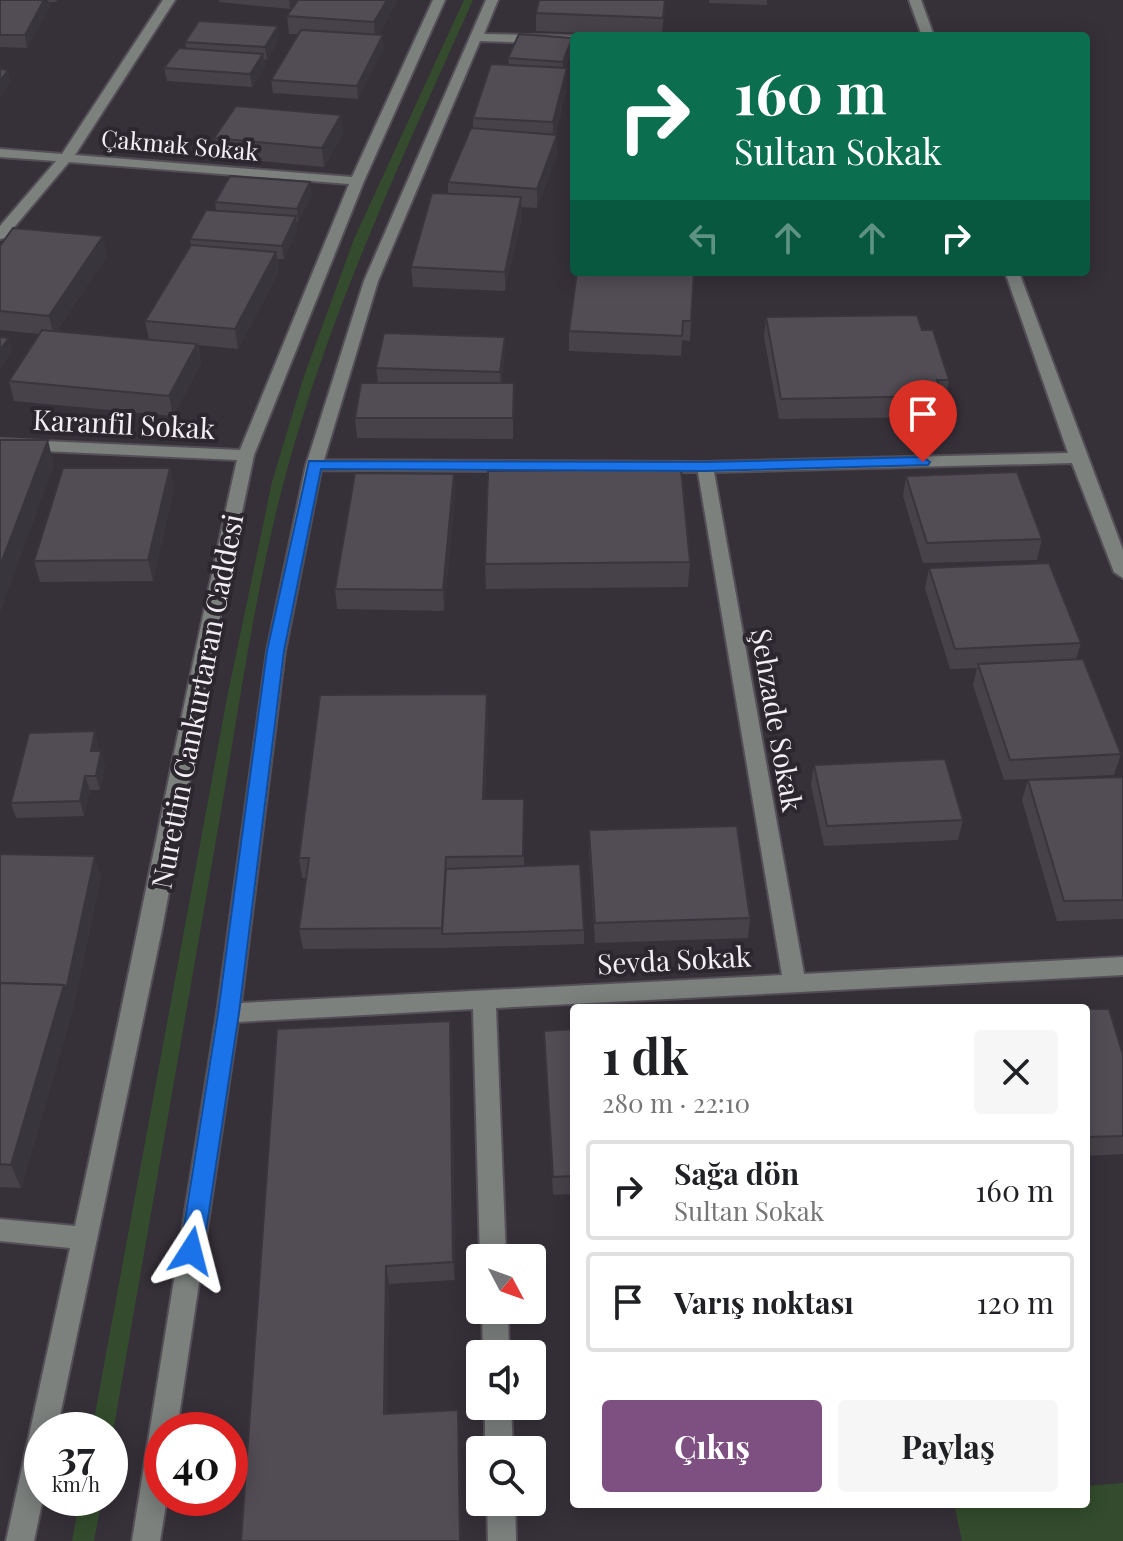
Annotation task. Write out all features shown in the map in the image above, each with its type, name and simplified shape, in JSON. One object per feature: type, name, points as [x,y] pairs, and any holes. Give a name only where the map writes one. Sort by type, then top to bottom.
[{"type":"street","points":[[2,228],[67,157],[169,0]]},
{"type":"street","name":"Nurettin Cankurtaran Caddesi","points":[[47,1412],[151,929],[208,631],[246,455],[357,181],[439,0]]},
{"type":"street","points":[[166,1412],[228,1013],[276,651],[314,465],[376,267],[492,0]]},
{"type":"street","points":[[915,0],[927,32]]},
{"type":"street","points":[[476,37],[570,40]]},
{"type":"street","name":"Çakmak Sokak","points":[[0,153],[357,181]]},
{"type":"street","points":[[1013,276],[1078,458],[1123,572]]},
{"type":"street","name":"Karanfil Sokak","points":[[0,444],[246,455]]},
{"type":"street","points":[[314,465],[705,467],[1078,458]]},
{"type":"street","name":"Şehzade Sokak","points":[[705,467],[795,983]]},
{"type":"street","name":"Sevda Sokak","points":[[228,1013],[1123,966]]},
{"type":"street","points":[[484,999],[493,1244]]},
{"type":"street","points":[[0,1230],[83,1238]]},
{"type":"street","name":"Nurettin Cankurtaran Caddesi","points":[[20,1541],[25,1516]]},
{"type":"street","points":[[146,1541],[150,1516]]},
{"type":"street","points":[[501,1516],[502,1541]]},
{"type":"green space","points":[[464,0],[473,0],[347,290],[287,470],[247,654],[117,1412],[95,1412],[227,698],[272,482],[303,379],[354,239]]},
{"type":"green space","points":[[1123,1483],[1123,1541],[962,1541],[955,1508],[1090,1508],[1090,1486]]},
{"type":"green space","points":[[77,1516],[99,1516],[94,1541],[72,1541]]},
{"type":"building","points":[[0,0],[44,0],[25,35],[0,35]]},
{"type":"building","points":[[298,0],[387,0],[374,22],[287,16]]},
{"type":"building","points":[[539,0],[665,0],[663,18],[536,13]]},
{"type":"building","points":[[199,21],[278,26],[265,47],[185,42]]},
{"type":"building","points":[[301,30],[383,35],[357,86],[271,80]]},
{"type":"building","points":[[519,34],[570,38],[563,62],[508,58]]},
{"type":"building","points":[[179,48],[263,54],[250,74],[164,68]]},
{"type":"building","points":[[491,64],[567,68],[553,122],[473,118]]},
{"type":"building","points":[[0,69],[8,70],[0,81]]},
{"type":"building","points":[[236,106],[341,115],[322,148],[214,138]]},
{"type":"building","points":[[471,128],[557,135],[537,189],[448,182]]},
{"type":"building","points":[[230,176],[310,182],[297,209],[215,202]]},
{"type":"building","points":[[432,193],[521,197],[505,272],[411,267]]},
{"type":"building","points":[[206,210],[296,216],[282,246],[190,239]]},
{"type":"building","points":[[13,228],[103,236],[49,316],[0,311],[0,246]]},
{"type":"building","points":[[191,245],[276,252],[235,329],[145,321]]},
{"type":"building","points":[[576,276],[694,276],[691,321],[683,321],[682,336],[569,331]]},
{"type":"building","points":[[917,315],[922,330],[933,330],[949,380],[937,380],[942,396],[781,399],[766,317]]},
{"type":"building","points":[[42,330],[197,344],[169,396],[9,381]]},
{"type":"building","points":[[384,333],[505,337],[500,372],[376,368]]},
{"type":"building","points":[[0,337],[9,338],[0,350]]},
{"type":"building","points":[[361,383],[514,383],[513,418],[355,418]]},
{"type":"building","points":[[0,440],[48,440],[0,566]]},
{"type":"building","points":[[63,468],[170,468],[148,560],[34,561]]},
{"type":"building","points":[[681,469],[690,562],[485,564],[488,471]]},
{"type":"building","points":[[1017,472],[1042,539],[927,543],[906,476]]},
{"type":"building","points":[[355,473],[454,474],[443,590],[335,589]]},
{"type":"building","points":[[1049,563],[1081,643],[955,649],[929,568]]},
{"type":"building","points":[[1083,659],[1121,754],[1010,760],[978,664]]},
{"type":"building","points":[[487,694],[483,799],[524,799],[523,856],[446,857],[442,928],[299,929],[309,858],[299,858],[320,695]]},
{"type":"building","points":[[95,731],[91,751],[101,751],[96,776],[85,776],[80,801],[11,803],[29,733]]},
{"type":"building","points":[[945,759],[963,820],[827,826],[814,765]]},
{"type":"building","points":[[1123,777],[1123,900],[1064,901],[1028,780]]},
{"type":"building","points":[[737,826],[750,918],[595,923],[589,830]]},
{"type":"building","points":[[0,854],[95,856],[66,990],[64,985],[0,983]]},
{"type":"building","points":[[580,864],[584,930],[442,934],[446,869]]},
{"type":"building","points":[[0,983],[64,985],[11,1165],[0,1164]]},
{"type":"building","points":[[1090,1009],[1109,1009],[1123,1055],[1123,1136],[1090,1137]]},
{"type":"building","points":[[450,1021],[453,1262],[386,1266],[384,1414],[458,1410],[460,1541],[241,1541],[243,1516],[248,1516],[248,1441],[277,1029]]},
{"type":"building","points":[[570,1029],[570,1176],[553,1177],[544,1031]]},
{"type":"route","points":[[191,1251],[228,1013],[276,651],[314,465],[705,467],[923,462]]}]
